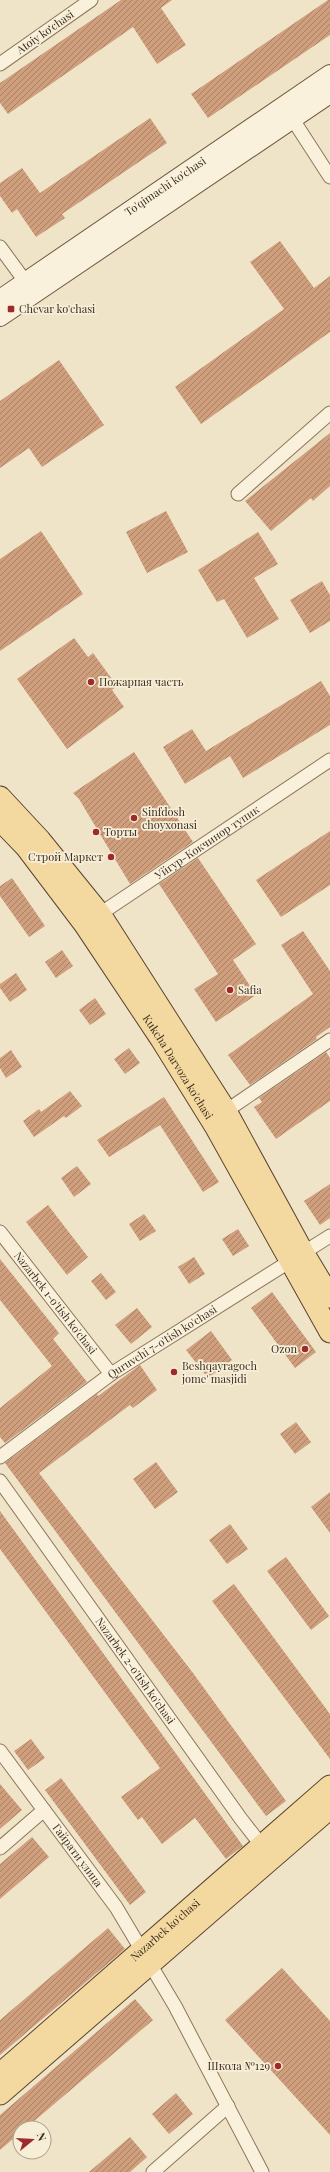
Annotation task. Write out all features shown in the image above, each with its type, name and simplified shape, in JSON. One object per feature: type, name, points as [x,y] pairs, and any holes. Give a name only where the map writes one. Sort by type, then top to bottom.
[{"type":"main road","name":"To'qimachi ko'chasi","points":[[0,317],[30,288],[289,112],[330,74]]},
{"type":"main road","name":"To'qimachi ko'chasi","points":[[289,112],[330,94]]},
{"type":"main road","name":"To'qimachi ko'chasi","points":[[0,299],[30,288]]},
{"type":"main road","name":"Kukcha Darvoza ko'chasi","points":[[0,797],[40,840],[226,1111],[297,1258],[330,1332]]},
{"type":"main road","name":"Kukcha Darvoza ko'chasi","points":[[0,820],[93,919],[162,1039],[297,1258],[330,1297]]},
{"type":"main road","name":"Nazarbek ko'chasi","points":[[0,2094],[147,1957],[267,1852],[330,1786]]},
{"type":"main road","name":"Nazarbek ko'chasi","points":[[267,1852],[330,1808]]},
{"type":"main road","name":"Nazarbek ko'chasi","points":[[0,2074],[147,1957]]},
{"type":"street","name":"Atoiy koʻchasi","points":[[0,64],[85,2]]},
{"type":"street","points":[[289,112],[330,178]]},
{"type":"street","points":[[0,247],[30,288]]},
{"type":"street","points":[[238,494],[330,413]]},
{"type":"street","name":"Уйгур-Кокчинор тупик","points":[[93,919],[330,760]]},
{"type":"street","points":[[226,1111],[330,1040]]},
{"type":"street","name":"Nazarbek 1-o'tish ko'chasi","points":[[0,1232],[111,1374]]},
{"type":"street","name":"Quruvchi 7-o'tish ko'chasi","points":[[0,1457],[111,1374],[330,1236]]},
{"type":"street","name":"Nazarbek 2-o'tish ko'chasi","points":[[0,1481],[267,1852]]},
{"type":"street","name":"Гайрати улица","points":[[0,1751],[116,1906],[147,1957],[262,2172]]},
{"type":"street","points":[[0,1848],[44,1810]]},
{"type":"street","points":[[153,2172],[228,2106]]},
{"type":"building","points":[[121,0],[172,0],[161,8],[186,45],[157,64],[133,27],[8,114],[0,103],[0,83]]},
{"type":"building","points":[[330,0],[330,35],[208,118],[191,94]]},
{"type":"building","points":[[150,118],[167,143],[62,214],[65,218],[36,237],[17,209],[12,213],[0,196],[0,183],[22,168],[40,193]]},
{"type":"building","points":[[280,241],[314,288],[330,276],[330,332],[201,424],[175,387],[284,309],[250,262]]},
{"type":"building","points":[[59,360],[104,425],[42,467],[29,448],[0,468],[0,401]]},
{"type":"building","points":[[330,433],[330,486],[313,501],[311,498],[271,531],[245,501]]},
{"type":"building","points":[[166,511],[188,552],[147,573],[126,532]]},
{"type":"building","points":[[41,531],[83,594],[0,651],[0,559]]},
{"type":"building","points":[[258,532],[278,564],[254,578],[279,619],[247,638],[224,599],[217,602],[198,570]]},
{"type":"building","points":[[322,581],[330,595],[330,621],[310,633],[290,600]]},
{"type":"building","points":[[74,638],[88,657],[93,653],[117,686],[112,690],[124,707],[67,749],[17,679]]},
{"type":"building","points":[[321,681],[330,696],[330,725],[243,778],[230,756],[185,784],[163,747],[192,729],[206,751]]},
{"type":"building","points":[[134,752],[193,842],[130,884],[79,799],[73,793]]},
{"type":"building","points":[[330,831],[330,885],[281,917],[256,880]]},
{"type":"building","points":[[198,858],[256,944],[233,960],[256,995],[216,1022],[194,989],[218,974],[159,884]]},
{"type":"building","points":[[12,878],[45,926],[29,937],[0,896],[0,886]]},
{"type":"building","points":[[303,931],[330,971],[330,1027],[316,1037],[317,1039],[250,1085],[228,1055],[313,994],[281,945]]},
{"type":"building","points":[[62,950],[73,966],[56,978],[45,962]]},
{"type":"building","points":[[16,973],[27,990],[10,1002],[0,988],[0,984]]},
{"type":"building","points":[[95,998],[106,1014],[90,1025],[79,1010]]},
{"type":"building","points":[[129,1048],[140,1063],[125,1074],[114,1059]]},
{"type":"building","points":[[11,1050],[22,1067],[6,1078],[0,1068],[0,1058]]},
{"type":"building","points":[[326,1052],[330,1058],[330,1101],[276,1139],[254,1107],[262,1102],[259,1098]]},
{"type":"building","points":[[70,1091],[82,1106],[66,1118],[64,1116],[34,1137],[23,1121],[39,1109],[41,1112]]},
{"type":"building","points":[[164,1097],[219,1182],[203,1192],[160,1125],[109,1157],[97,1140]]},
{"type":"building","points":[[77,1166],[91,1184],[74,1197],[61,1178]]},
{"type":"building","points":[[330,1184],[330,1218],[320,1225],[304,1201]]},
{"type":"building","points":[[48,1205],[88,1257],[67,1275],[26,1222]]},
{"type":"building","points":[[144,1214],[156,1231],[140,1241],[129,1224]]},
{"type":"building","points":[[238,1229],[249,1246],[233,1256],[222,1239]]},
{"type":"building","points":[[194,1257],[205,1274],[189,1284],[178,1267]]},
{"type":"building","points":[[0,1259],[59,1333],[53,1339],[87,1382],[5,1443],[0,1437],[0,1408],[52,1366],[0,1300]]},
{"type":"building","points":[[101,1273],[116,1292],[106,1300],[91,1281]]},
{"type":"building","points":[[272,1292],[316,1352],[295,1368],[251,1308]]},
{"type":"building","points":[[137,1308],[152,1327],[131,1344],[115,1325]]},
{"type":"building","points":[[211,1331],[232,1360],[208,1378],[186,1350]]},
{"type":"building","points":[[140,1365],[157,1390],[133,1408],[130,1405],[39,1473],[193,1673],[286,1801],[266,1816],[5,1463],[97,1394],[98,1396]]},
{"type":"building","points":[[296,1422],[311,1442],[295,1454],[280,1434]]},
{"type":"building","points":[[156,1462],[178,1492],[155,1509],[133,1479]]},
{"type":"building","points":[[330,1492],[330,1533],[311,1507]]},
{"type":"building","points":[[0,1511],[243,1846],[226,1859],[195,1818],[162,1844],[142,1817],[138,1820],[121,1797],[160,1768],[0,1549]]},
{"type":"building","points":[[230,1524],[248,1549],[227,1564],[209,1540]]},
{"type":"building","points":[[286,1557],[329,1616],[311,1630],[267,1571]]},
{"type":"building","points":[[234,1584],[330,1714],[330,1759],[212,1601]]},
{"type":"building","points":[[31,1739],[45,1758],[28,1770],[14,1751]]},
{"type":"building","points":[[61,1778],[146,1892],[130,1905],[45,1790]]},
{"type":"building","points":[[0,1784],[22,1810],[0,1829]]},
{"type":"building","points":[[32,1837],[49,1857],[0,1899],[0,1864]]},
{"type":"building","points":[[108,1928],[125,1949],[0,2055],[0,2020]]},
{"type":"building","points":[[282,1968],[330,2021],[330,2135],[225,2020]]},
{"type":"building","points":[[135,1999],[153,2020],[35,2120],[12,2120],[12,2140],[0,2150],[0,2115]]},
{"type":"building","points":[[176,2093],[193,2114],[169,2134],[152,2114]]},
{"type":"building","points":[[130,2137],[147,2157],[130,2172],[89,2172]]},
{"type":"place","name":"Chevar ko'chasi","points":[[11,309]]},
{"type":"place","name":"Пожарная часть","points":[[91,682]]},
{"type":"place","name":"Sinfdosh choyxonasi","points":[[134,818]]},
{"type":"place","name":"Торты","points":[[96,832]]},
{"type":"place","name":"Строй Маркет","points":[[111,857]]},
{"type":"place","name":"Safia","points":[[230,990]]},
{"type":"place","name":"Ozon","points":[[305,1349]]},
{"type":"place","name":"Beshqayragoch jome' masjidi","points":[[174,1372]]},
{"type":"place","name":"Школа №129","points":[[278,2066]]}]
